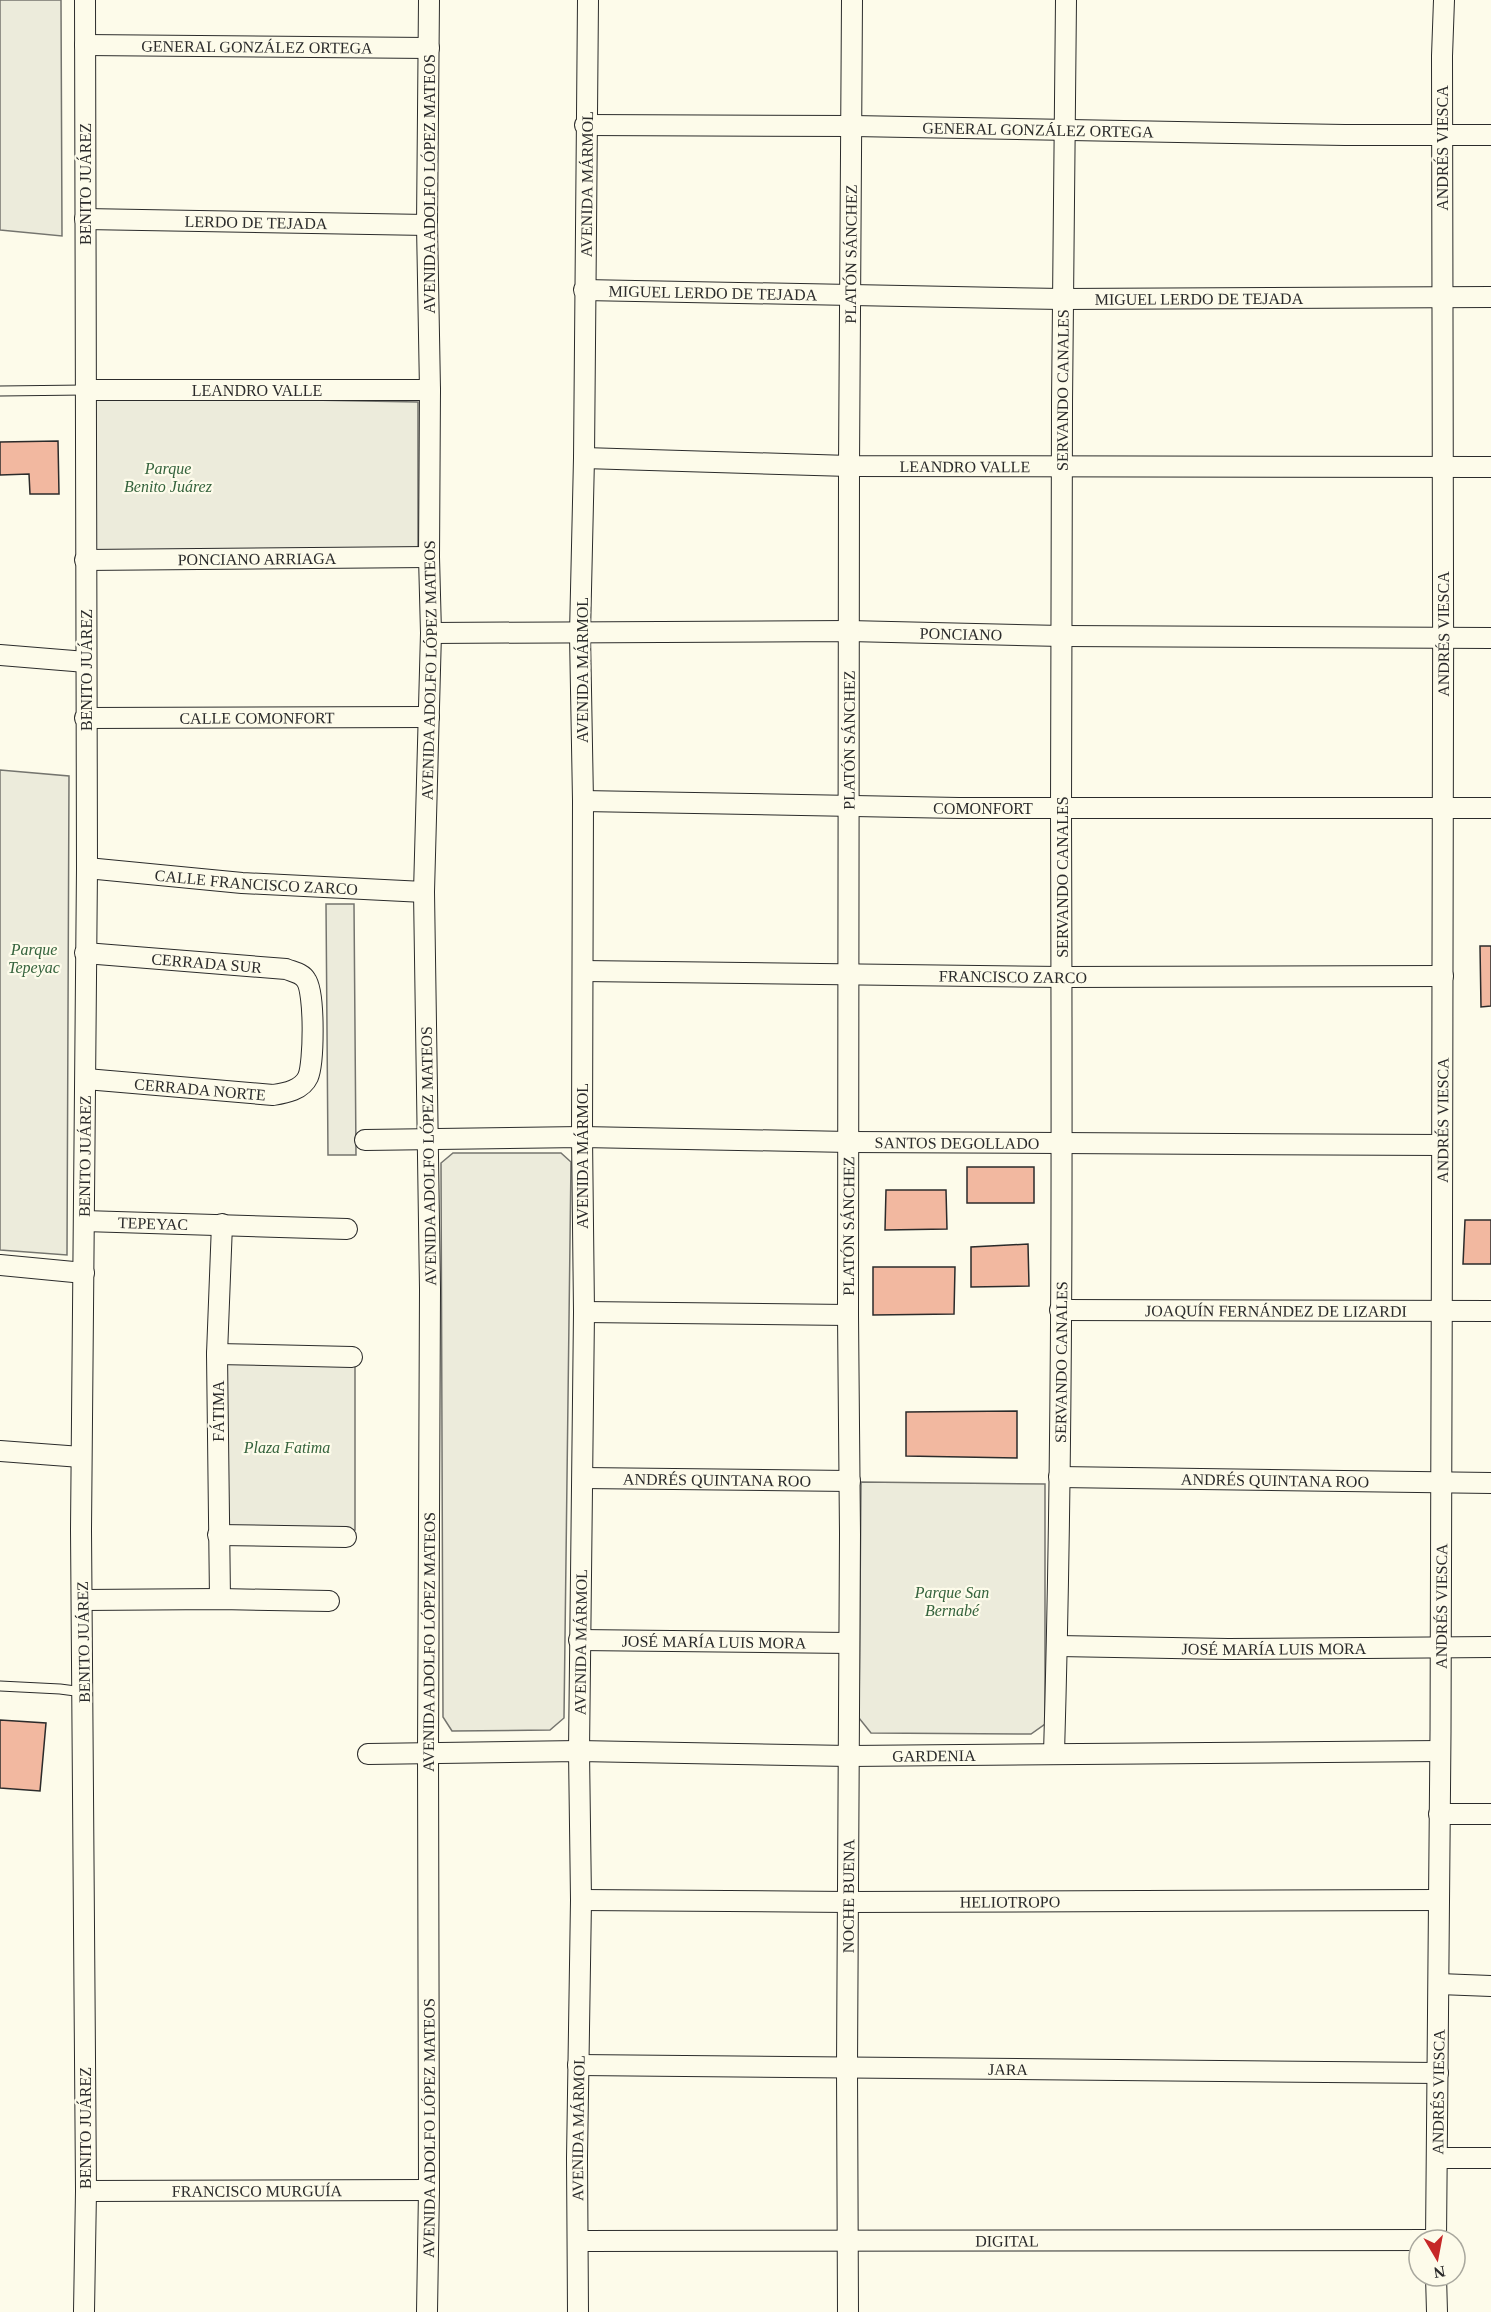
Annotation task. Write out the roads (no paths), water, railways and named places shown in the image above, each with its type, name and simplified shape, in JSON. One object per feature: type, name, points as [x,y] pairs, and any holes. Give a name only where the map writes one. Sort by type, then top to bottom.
[{"type":"street","name":"BENITO JUÁREZ","points":[[84,2312],[86,2191],[81,1457],[87,868],[85,0]]},
{"type":"street","name":"AVENIDA ADOLFO LÓPEZ MATEOS","points":[[427,2312],[430,1420],[424,892],[431,633],[427,225],[429,0]]},
{"type":"street","name":"AVENIDA MÁRMOL","points":[[578,2312],[581,1900],[579,1640],[584,1312],[583,801],[580,634],[588,0]]},
{"type":"street","name":"PLATÓN SÁNCHEZ","points":[[850,1481],[848,1315],[849,466],[853,126],[852,0]]},
{"type":"street","name":"SERVANDO CANALES","points":[[1054,1754],[1058,1646],[1062,1144],[1062,299],[1066,0]]},
{"type":"street","name":"ANDRÉS VIESCA","points":[[1436,2228],[1445,638],[1442,466],[1444,0]]},
{"type":"street","name":"GENERAL GONZÁLEZ ORTEGA","points":[[85,45],[429,48]]},
{"type":"street","name":"GENERAL GONZÁLEZ ORTEGA","points":[[585,125],[853,126],[1345,135],[1491,135]]},
{"type":"street","name":"LERDO DE TEJADA","points":[[85,219],[427,225]]},
{"type":"street","name":"MIGUEL LERDO DE TEJADA","points":[[584,291],[1062,299],[1443,295],[1491,297]]},
{"type":"street","name":"LEANDRO VALLE","points":[[85,390],[430,390]]},
{"type":"street","name":"LEANDRO VALLE","points":[[584,458],[849,466],[1491,467]]},
{"type":"street","name":"PONCIANO ARRIAGA","points":[[85,560],[429,557]]},
{"type":"street","name":"PONCIANO","points":[[431,633],[849,631],[1062,636],[1491,638]]},
{"type":"street","points":[[0,656],[86,663]]},
{"type":"street","name":"CALLE COMONFORT","points":[[85,718],[429,717]]},
{"type":"street","name":"COMONFORT","points":[[583,801],[1061,808],[1491,808]]},
{"type":"street","name":"CALLE FRANCISCO ZARCO","points":[[87,868],[242,883],[424,892]]},
{"type":"street","name":"CERRADA SUR","points":[[85,953],[286,969],[299,973],[307,980],[312,996],[312,1062],[308,1078]]},
{"type":"street","name":"FRANCISCO ZARCO","points":[[583,971],[1062,977],[1443,976]]},
{"type":"street","name":"CERRADA NORTE","points":[[86,1079],[273,1095],[298,1088],[308,1078]]},
{"type":"street","name":"SANTOS DEGOLLADO","points":[[365,1140],[582,1137],[1062,1144],[1442,1145]]},
{"type":"street","name":"TEPEYAC","points":[[84,1221],[347,1229]]},
{"type":"street","name":"FÁTIMA","points":[[220,1599],[217,1354],[222,1224]]},
{"type":"street","points":[[0,1265],[84,1273]]},
{"type":"street","name":"JOAQUÍN FERNÁNDEZ DE LIZARDI","points":[[1060,1310],[1491,1311]]},
{"type":"street","points":[[584,1312],[848,1315]]},
{"type":"street","points":[[217,1354],[352,1357]]},
{"type":"street","points":[[0,1451],[81,1457]]},
{"type":"street","name":"ANDRÉS QUINTANA ROO","points":[[1059,1477],[1491,1483]]},
{"type":"street","name":"ANDRÉS QUINTANA ROO","points":[[583,1478],[850,1481]]},
{"type":"street","name":"NOCHE BUENA","points":[[848,2312],[850,1481]]},
{"type":"street","points":[[218,1535],[346,1537]]},
{"type":"street","points":[[83,1600],[329,1601]]},
{"type":"street","name":"JOSÉ MARÍA LUIS MORA","points":[[579,1640],[849,1643]]},
{"type":"street","name":"JOSÉ MARÍA LUIS MORA","points":[[1058,1646],[1228,1649],[1491,1647]]},
{"type":"street","name":"GARDENIA","points":[[368,1754],[579,1751],[849,1756],[1440,1750]]},
{"type":"street","points":[[1439,1814],[1491,1814]]},
{"type":"street","name":"HELIOTROPO","points":[[581,1900],[848,1902],[1439,1900]]},
{"type":"street","points":[[1439,1984],[1491,1986]]},
{"type":"street","name":"JARA","points":[[578,2065],[1438,2073]]},
{"type":"street","points":[[1437,2158],[1491,2158]]},
{"type":"street","name":"FRANCISCO MURGUÍA","points":[[86,2191],[429,2190]]},
{"type":"street","name":"DIGITAL","points":[[578,2241],[1407,2240]]},
{"type":"street","points":[[1437,2288],[1437,2312]]},
{"type":"lane","points":[[0,391],[85,390]]},
{"type":"lane","points":[[0,1686],[83,1692]]},
{"type":"park label","name":"Parque Benito Juárez","points":[[168,477]]},
{"type":"park label","name":"Parque Tepeyac","points":[[34,958]]},
{"type":"park label","name":"Plaza Fatima","points":[[287,1447]]},
{"type":"park label","name":"Parque San Bernabé","points":[[952,1601]]}]
